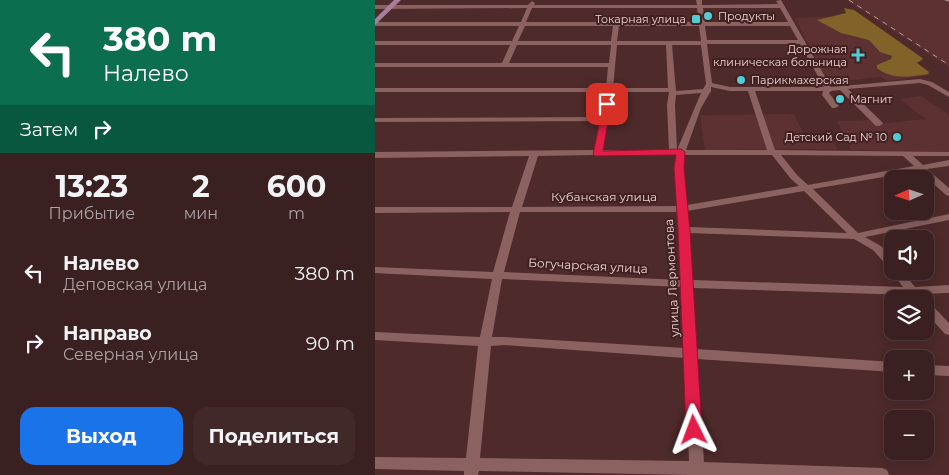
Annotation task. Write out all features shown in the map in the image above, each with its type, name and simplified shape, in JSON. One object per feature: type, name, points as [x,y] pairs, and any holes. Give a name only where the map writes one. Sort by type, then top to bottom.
[{"type":"main road","points":[[375,23],[398,0]]},
{"type":"street","points":[[505,64],[533,0]]},
{"type":"street","points":[[699,3],[708,88]]},
{"type":"street","points":[[375,7],[530,7],[780,3],[829,90]]},
{"type":"street","points":[[375,23],[792,24]]},
{"type":"street","points":[[598,154],[609,90],[616,24]]},
{"type":"street","points":[[375,43],[802,42]]},
{"type":"street","points":[[669,43],[671,105],[677,152]]},
{"type":"street","points":[[375,65],[612,65]]},
{"type":"street","points":[[375,90],[609,90],[672,92],[708,88],[829,90],[926,82],[949,95]]},
{"type":"street","name":"улица Лермонтова","points":[[697,472],[684,230],[677,152],[708,88]]},
{"type":"street","points":[[842,88],[879,124]]},
{"type":"street","points":[[751,89],[773,152],[805,188],[818,198],[829,212],[856,236],[877,248],[884,256]]},
{"type":"street","points":[[829,90],[825,93],[835,106]]},
{"type":"street","points":[[375,120],[604,119]]},
{"type":"street","points":[[375,155],[534,155],[677,152],[949,154]]},
{"type":"street","points":[[904,153],[919,169],[949,193]]},
{"type":"street","points":[[471,470],[485,342],[497,276],[515,210],[534,155]]},
{"type":"street","name":"Кубанская улица","points":[[375,210],[682,209],[949,163]]},
{"type":"street","points":[[684,230],[856,236],[949,217]]},
{"type":"street","name":"Богучарская улица","points":[[375,270],[884,294]]},
{"type":"street","points":[[903,280],[911,290]]},
{"type":"street","name":"Богучарская улица","points":[[934,292],[949,289]]},
{"type":"street","points":[[934,315],[949,331]]},
{"type":"street","points":[[375,336],[485,342],[504,341],[884,366]]},
{"type":"street","points":[[934,370],[949,371]]},
{"type":"street","points":[[375,463],[471,470],[882,475]]},
{"type":"shaded area","points":[[846,0],[949,0],[949,67],[885,25]]},
{"type":"shaded area","points":[[844,8],[854,10],[921,57],[923,59],[917,63],[929,72],[928,74],[901,77],[883,72],[877,68],[877,65],[891,59],[892,56],[880,52],[869,40],[841,33],[817,20],[846,13]]},
{"type":"shaded area","name":"Дорожная клиническая больница","points":[[843,16],[880,39],[931,75],[887,81],[881,77],[833,82],[822,71],[795,18]]},
{"type":"shaded area","name":"Детский Сад № 10","points":[[921,96],[949,114],[949,152],[851,150],[837,121],[872,120],[876,124],[926,119],[899,99]]},
{"type":"shaded area","points":[[794,114],[804,135],[831,135],[837,149],[705,150],[700,115]]},
{"type":"railway","points":[[849,0],[949,65]]},
{"type":"railway","points":[[945,0],[949,1]]},
{"type":"place","name":"Продукты","points":[[708,16]]},
{"type":"place","name":"Токарная улица","points":[[696,19]]},
{"type":"place","name":"Дорожная клиническая больница","points":[[858,55]]},
{"type":"place","name":"Парикмахерская","points":[[741,80]]},
{"type":"place","name":"Магнит","points":[[840,99]]},
{"type":"place","name":"Детский Сад № 10","points":[[897,137]]},
{"type":"route","points":[[607,104],[598,154],[681,152],[679,168],[694,430]]}]
